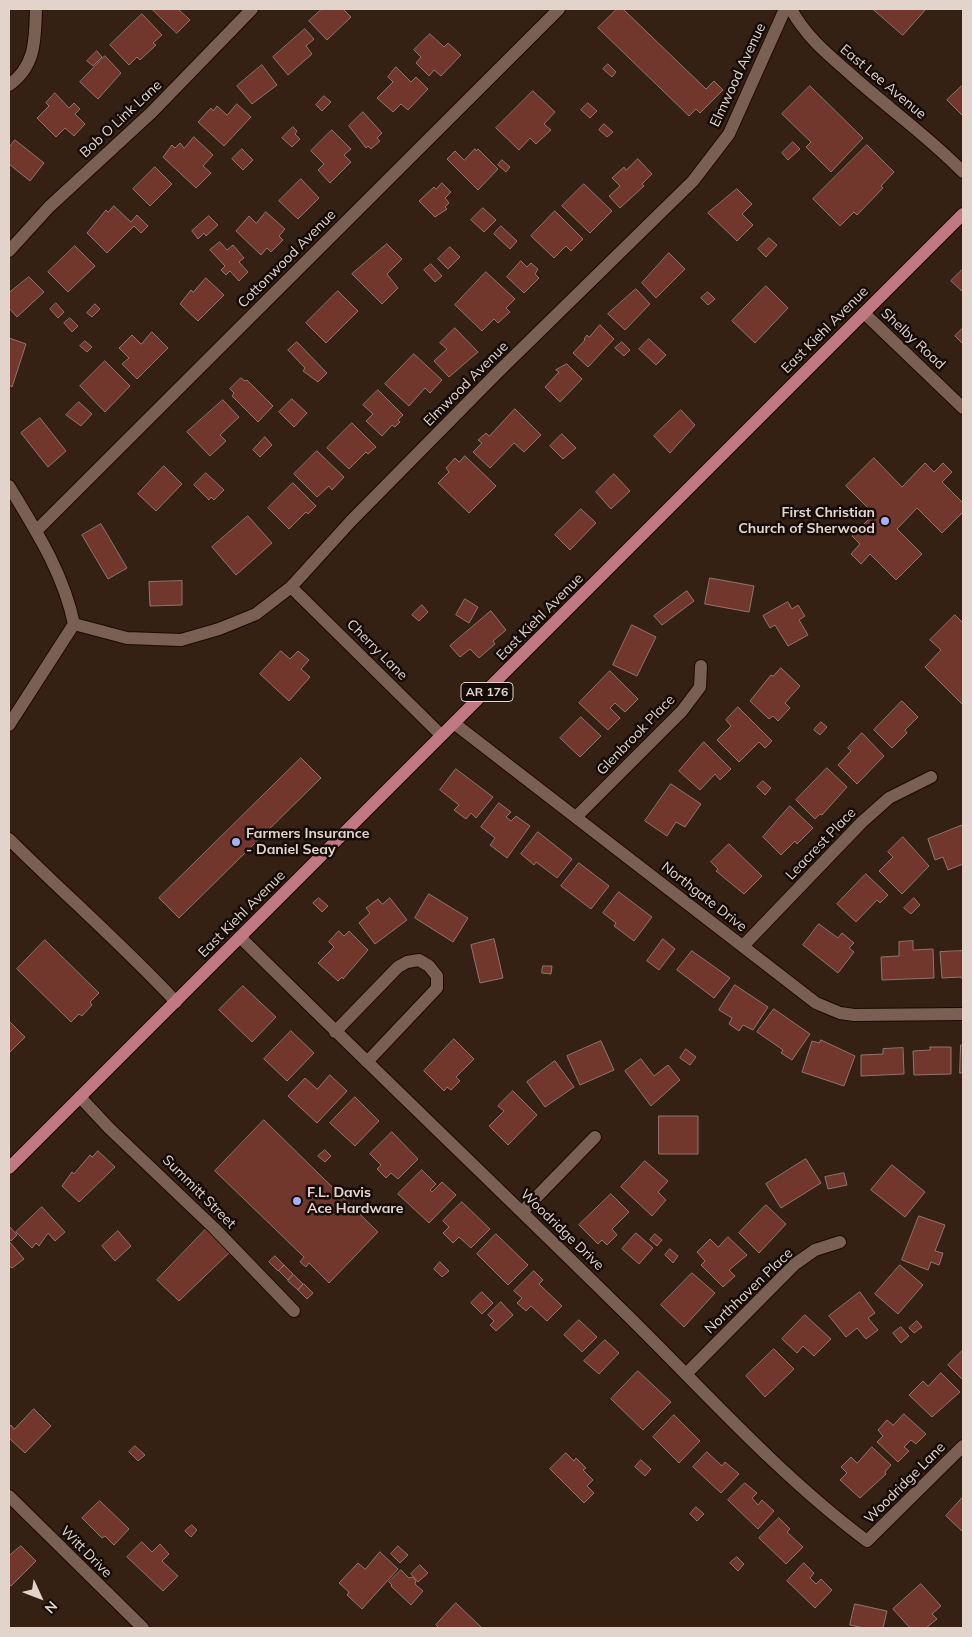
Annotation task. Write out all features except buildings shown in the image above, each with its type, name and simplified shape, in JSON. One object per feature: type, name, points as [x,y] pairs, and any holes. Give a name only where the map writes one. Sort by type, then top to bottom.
[{"type":"main road","name":"East Kiehl Avenue","points":[[9,1168],[963,214]]},
{"type":"street","points":[[9,86],[28,66],[34,39],[36,9]]},
{"type":"street","name":"Bob O Link Lane","points":[[9,251],[49,207],[152,112],[252,9]]},
{"type":"street","name":"Cottonwood Avenue","points":[[36,531],[559,9]]},
{"type":"street","name":"Elmwood Avenue","points":[[74,624],[127,638],[182,640],[220,629],[256,614],[291,588],[351,522],[470,400],[706,166],[729,134],[785,9]]},
{"type":"street","name":"East Lee Avenue","points":[[791,9],[811,40],[868,91],[939,148],[963,172]]},
{"type":"street","name":"Shelby Road","points":[[864,313],[963,408]]},
{"type":"street","points":[[9,486],[60,575],[74,624],[9,725]]},
{"type":"street","name":"Cherry Lane","points":[[291,588],[441,735]]},
{"type":"street","name":"Glenbrook Place","points":[[576,816],[682,711],[700,687],[701,666]]},
{"type":"street","name":"Northgate Drive","points":[[455,724],[816,1003],[840,1013],[854,1015],[963,1014]]},
{"type":"street","name":"Leacrest Place","points":[[743,946],[889,798],[931,777]]},
{"type":"street","points":[[9,839],[134,958],[176,1002]]},
{"type":"street","name":"Woodridge Drive","points":[[240,937],[335,1032],[687,1373],[726,1414],[832,1515],[867,1541]]},
{"type":"street","points":[[335,1032],[398,967],[406,962],[419,960],[429,966],[438,976],[438,988],[367,1062]]},
{"type":"street","name":"Summitt Street","points":[[80,1097],[109,1128],[214,1228],[294,1311]]},
{"type":"street","points":[[522,1212],[595,1137]]},
{"type":"street","name":"Northhaven Place","points":[[687,1373],[795,1264],[815,1250],[840,1242]]},
{"type":"street","name":"Woodridge Lane","points":[[867,1541],[963,1446]]},
{"type":"street","name":"Witt Drive","points":[[9,1496],[143,1628]]},
{"type":"place","name":"First Christian Church of Sherwood","points":[[885,521]]},
{"type":"place","name":"Farmers Insurance - Daniel Seay","points":[[236,842]]},
{"type":"place","name":"F.L. Davis Ace Hardware","points":[[297,1201]]}]
